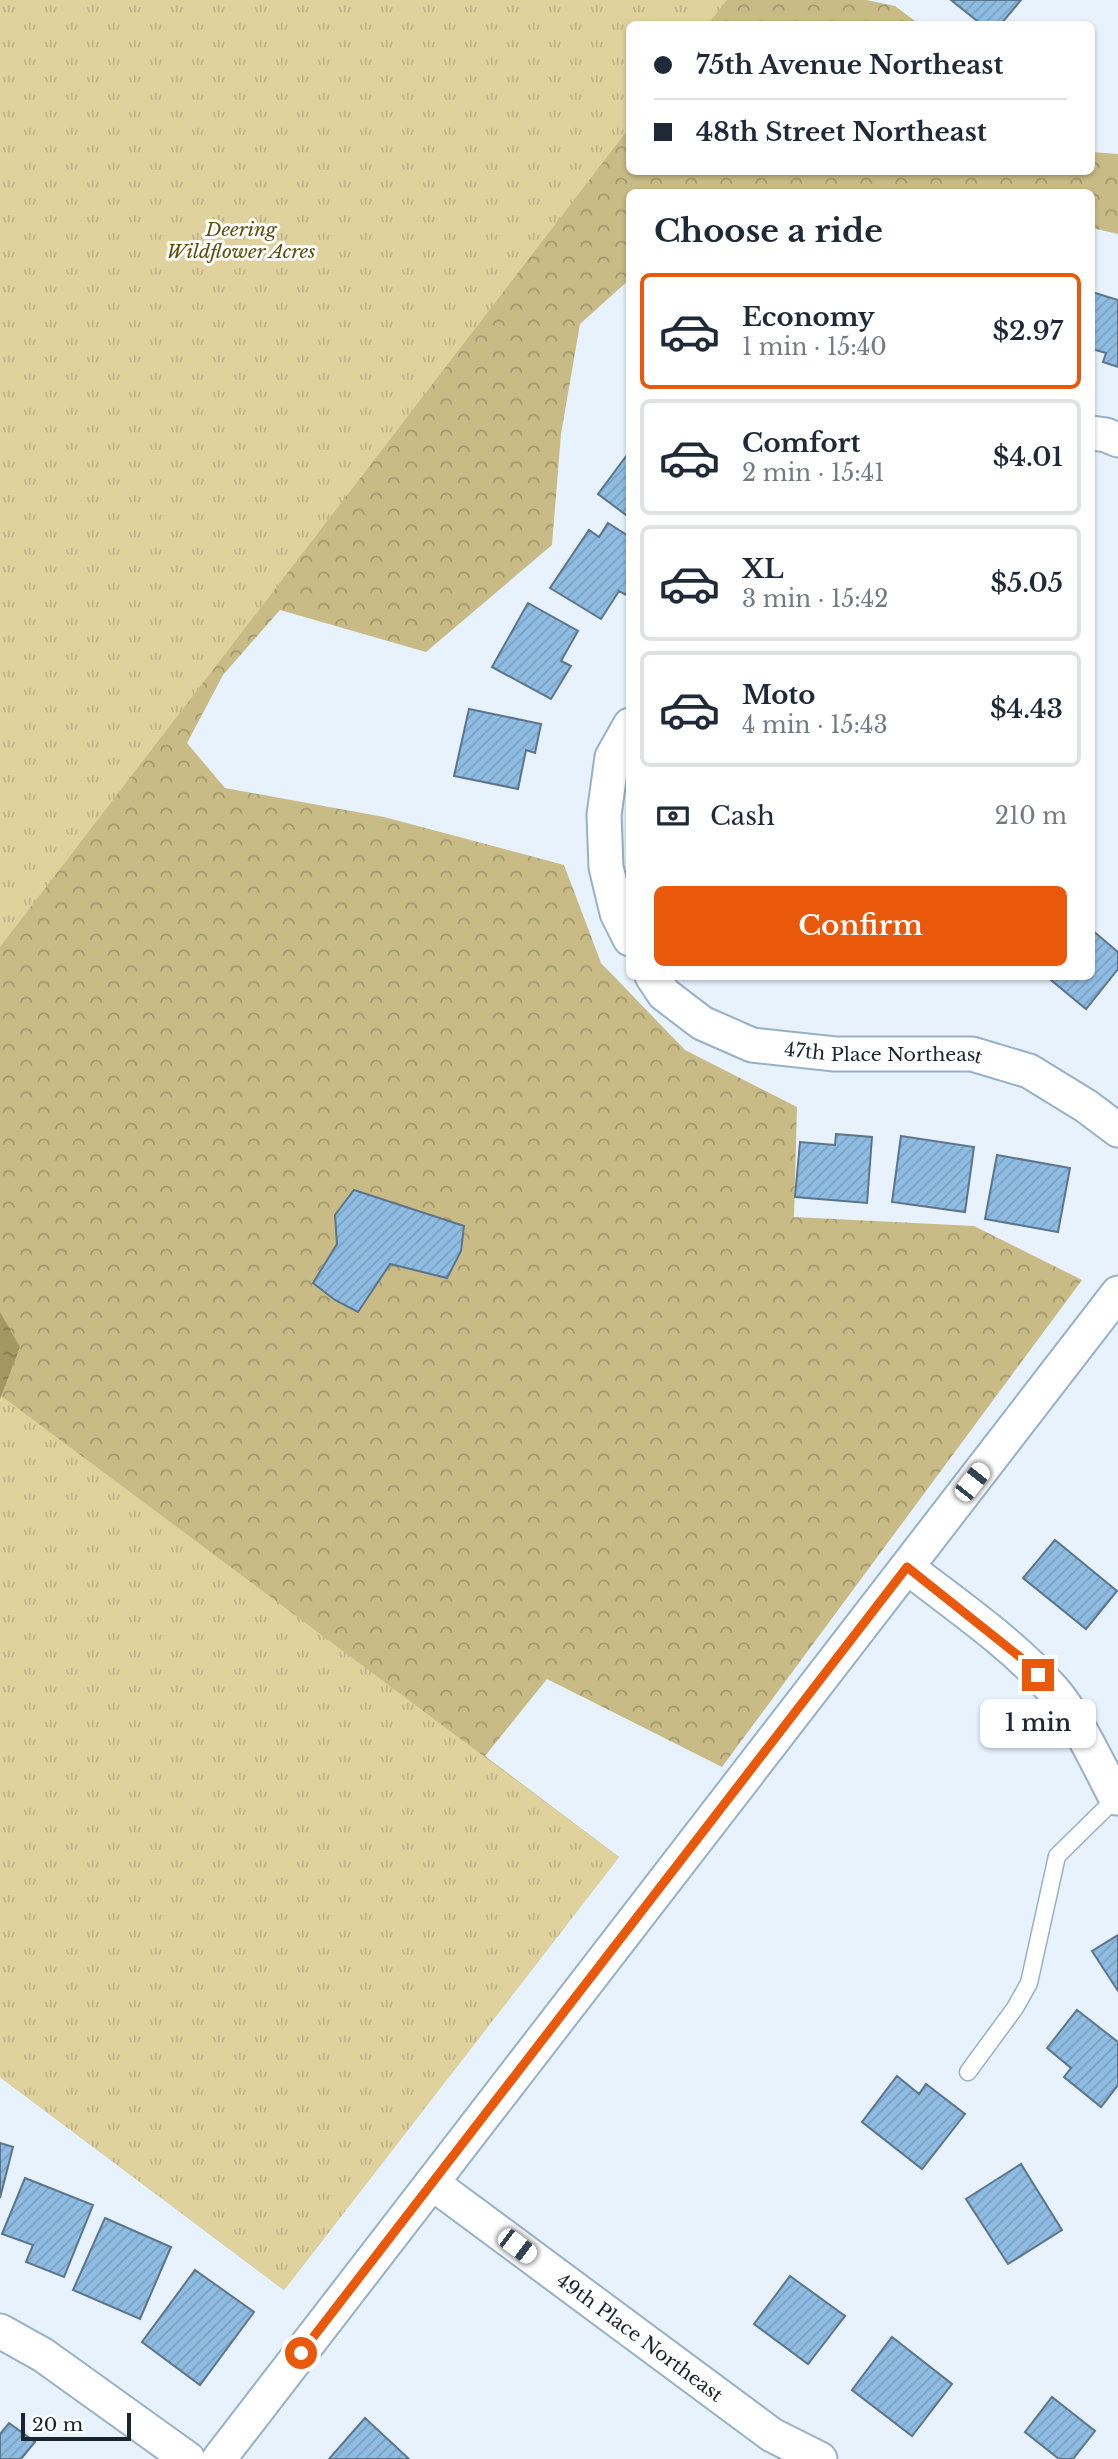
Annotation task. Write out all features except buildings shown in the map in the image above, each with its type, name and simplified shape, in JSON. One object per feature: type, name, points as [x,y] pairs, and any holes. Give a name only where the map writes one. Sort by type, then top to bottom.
[{"type":"street","points":[[1095,433],[1118,440]]},
{"type":"street","points":[[626,732],[612,757],[604,815],[606,867],[617,913],[626,931]]},
{"type":"street","name":"47th Place Northeast","points":[[655,980],[664,994],[702,1023],[752,1045],[835,1054],[972,1054],[1030,1071],[1086,1106],[1118,1130]]},
{"type":"street","points":[[219,2459],[1118,1293]]},
{"type":"street","points":[[907,1567],[1020,1657],[1056,1693],[1085,1739],[1116,1798]]},
{"type":"street","name":"49th Place Northeast","points":[[432,2183],[772,2435],[820,2459]]},
{"type":"street","points":[[0,2331],[43,2355],[188,2459]]},
{"type":"lane","points":[[968,2072],[1015,2008],[1029,1983],[1057,1856],[1116,1798]]},
{"type":"green space","points":[[0,0],[866,0],[895,6],[915,21],[626,21],[626,175],[1095,175],[1095,152],[1118,154],[1118,234],[1095,229],[1095,189],[626,189],[626,283],[580,324],[561,434],[552,545],[426,652],[280,610],[223,675],[187,743],[225,788],[384,817],[564,865],[601,963],[685,1050],[797,1107],[794,1217],[974,1226],[1082,1280],[722,1767],[547,1679],[485,1756],[619,1857],[284,2290],[0,2077]]},
{"type":"green space","name":"Deering Wildflower Acres","points":[[0,0],[727,0],[710,21],[626,21],[626,132],[0,947]]},
{"type":"green space","points":[[0,1395],[619,1857],[284,2290],[0,2077]]},
{"type":"water","points":[[0,1312],[20,1347],[0,1399]]},
{"type":"route","points":[[301,2353],[907,1567],[1020,1657],[1038,1675]]}]
